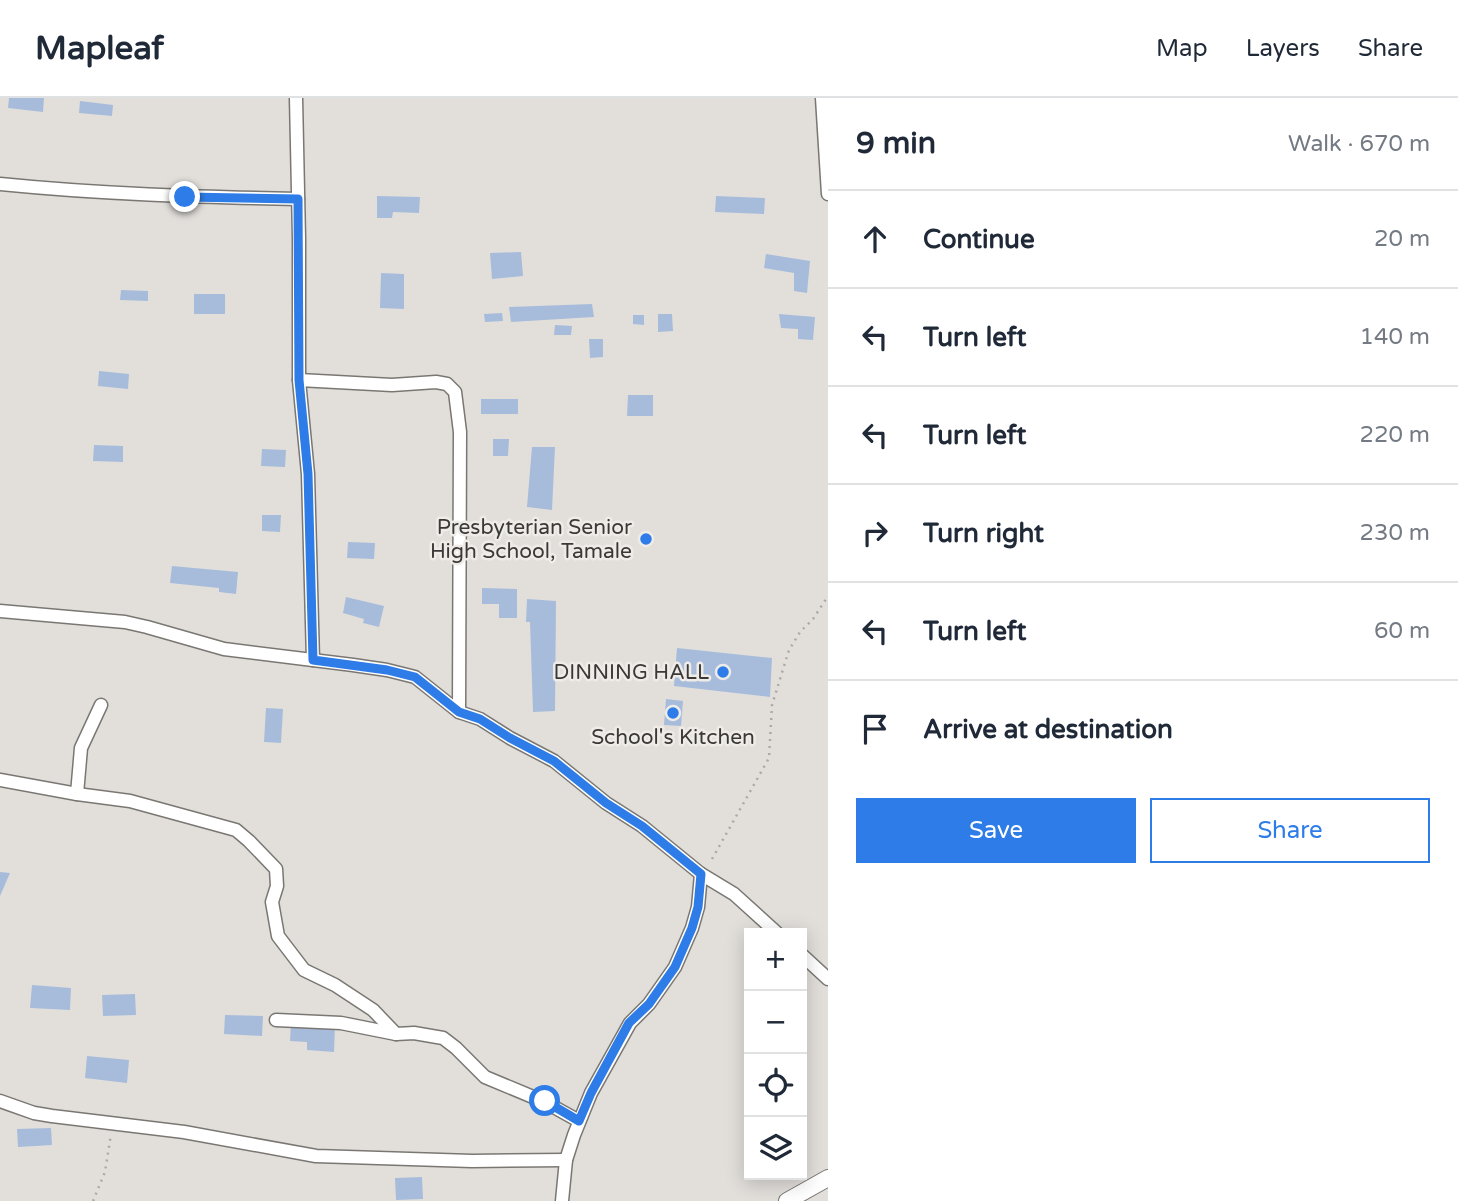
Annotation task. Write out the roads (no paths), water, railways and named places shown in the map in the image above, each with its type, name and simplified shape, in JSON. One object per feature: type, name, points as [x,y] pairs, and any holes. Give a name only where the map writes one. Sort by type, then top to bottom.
[{"type":"street","points":[[296,98],[299,380],[308,474],[313,660]]},
{"type":"street","points":[[822,98],[828,194]]},
{"type":"street","points":[[0,184],[162,196],[298,199]]},
{"type":"street","points":[[299,380],[436,383],[447,384],[455,392],[460,432],[459,712]]},
{"type":"street","points":[[0,611],[125,622],[224,649],[387,670],[415,677],[459,712],[480,719],[554,761],[701,874],[734,894],[771,928]]},
{"type":"street","points":[[77,794],[80,748],[101,705]]},
{"type":"street","points":[[0,780],[130,801],[236,830],[276,870],[277,886],[272,902],[278,936],[304,970],[335,985],[373,1010],[396,1034]]},
{"type":"street","points":[[562,1201],[566,1160],[579,1121],[629,1023],[649,1004],[675,967],[695,918],[701,874]]},
{"type":"street","points":[[807,960],[828,979]]},
{"type":"street","points":[[276,1020],[341,1023],[396,1034],[414,1033],[443,1038],[485,1077],[545,1101],[579,1121]]},
{"type":"street","points":[[0,1101],[34,1113],[184,1132],[316,1156],[472,1161],[566,1160]]},
{"type":"street","points":[[786,1201],[828,1178]]},
{"type":"place","name":"Presbyterian Senior High School, Tamale","points":[[646,539]]},
{"type":"place","name":"DINNING HALL","points":[[723,672]]},
{"type":"place","name":"School's Kitchen","points":[[673,713]]}]
